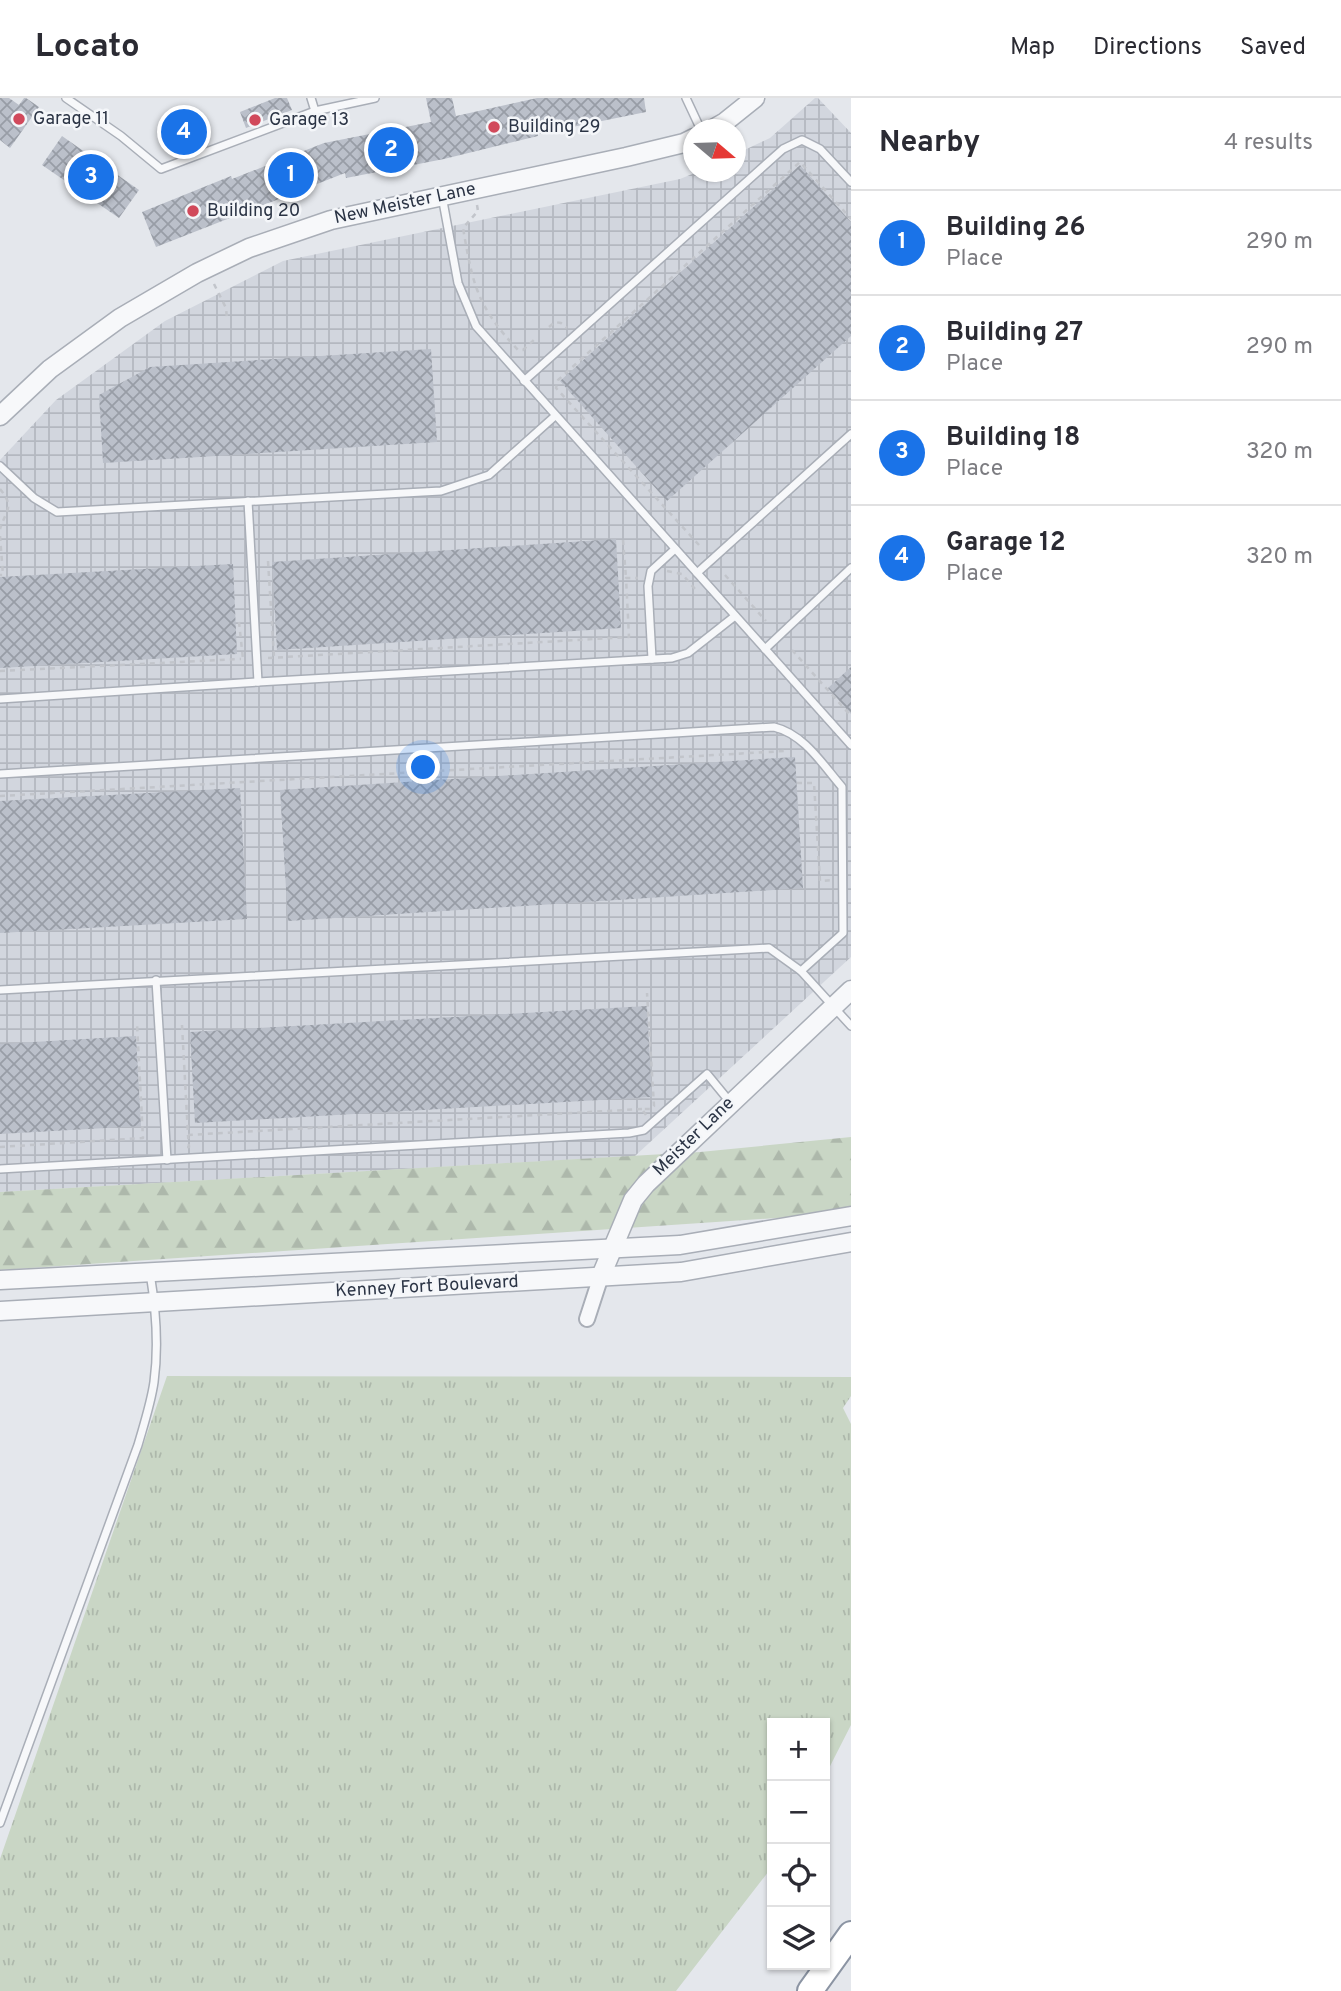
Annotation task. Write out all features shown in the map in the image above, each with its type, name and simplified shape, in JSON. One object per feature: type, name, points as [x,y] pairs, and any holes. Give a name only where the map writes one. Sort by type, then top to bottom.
[{"type":"highway","points":[[830,1960],[851,1919]]},
{"type":"highway","points":[[830,1963],[851,1934]]},
{"type":"highway","points":[[810,1991],[825,1970]]},
{"type":"street","points":[[728,119],[755,98]]},
{"type":"street","name":"New Meister Lane","points":[[0,416],[60,362],[120,318],[197,273],[249,248],[331,220],[626,157],[683,141]]},
{"type":"street","name":"Meister Lane","points":[[587,1319],[601,1276],[633,1200],[646,1184],[730,1103],[851,990]]},
{"type":"street","name":"Kenney Fort Boulevard","points":[[0,1280],[680,1245],[851,1216]]},
{"type":"street","name":"Kenney Fort Boulevard","points":[[0,1311],[681,1272],[851,1242]]},
{"type":"lane","points":[[66,98],[121,136],[161,169],[315,111],[375,98]]},
{"type":"lane","points":[[312,98],[315,111]]},
{"type":"lane","points":[[686,98],[696,119]]},
{"type":"lane","points":[[524,381],[783,149],[802,140],[820,149],[851,183]]},
{"type":"lane","points":[[442,195],[458,283],[476,326],[851,745]]},
{"type":"lane","points":[[0,466],[34,498],[57,512],[441,491],[489,475],[555,416]]},
{"type":"lane","points":[[697,573],[851,434]]},
{"type":"lane","points":[[248,500],[258,681]]},
{"type":"lane","points":[[652,659],[648,586],[652,571],[675,549]]},
{"type":"lane","points":[[765,649],[851,568]]},
{"type":"lane","points":[[0,699],[258,681],[672,658],[688,653],[735,616]]},
{"type":"lane","points":[[0,774],[774,727],[788,730],[797,736],[842,787],[843,933],[801,971]]},
{"type":"lane","points":[[0,990],[769,948],[801,971],[851,1026]]},
{"type":"lane","points":[[156,980],[167,1160]]},
{"type":"lane","points":[[0,1169],[629,1133],[643,1130],[707,1074],[730,1103]]},
{"type":"lane","points":[[0,1823],[138,1445],[154,1383],[157,1349],[155,1303],[150,1273]]},
{"type":"path","points":[[699,545],[556,388],[558,380],[800,162],[851,219]]},
{"type":"path","points":[[477,205],[478,211],[463,229],[477,293],[487,314],[518,350],[523,350],[535,339]]},
{"type":"path","points":[[214,284],[226,308],[227,319]]},
{"type":"path","points":[[549,327],[555,322],[567,328]]},
{"type":"path","points":[[0,489],[9,505],[0,529]]},
{"type":"path","points":[[0,536],[3,575],[0,575]]},
{"type":"path","points":[[268,658],[629,637],[623,540]]},
{"type":"path","points":[[268,561],[274,657]]},
{"type":"path","points":[[664,572],[677,571],[696,589]]},
{"type":"path","points":[[725,575],[766,621]]},
{"type":"path","points":[[626,578],[638,578]]},
{"type":"path","points":[[0,671],[244,659],[239,622]]},
{"type":"path","points":[[792,650],[851,716]]},
{"type":"path","points":[[0,796],[785,751]]},
{"type":"path","points":[[797,783],[814,783],[820,881],[834,880]]},
{"type":"path","points":[[188,1135],[651,1109],[654,1106],[647,993]]},
{"type":"path","points":[[0,1147],[143,1139],[137,1024]]},
{"type":"path","points":[[177,1148],[189,1147],[183,1025]]},
{"type":"path","points":[[642,1109],[646,1115]]},
{"type":"shaded area","points":[[815,98],[851,133],[851,957],[635,1156],[0,1192],[0,460],[56,400],[165,321],[283,261],[683,178],[683,182],[746,182],[746,149],[770,138]]},
{"type":"green space","points":[[851,1137],[851,1213],[0,1270],[0,1192],[700,1152]]},
{"type":"green space","points":[[167,1376],[851,1377],[851,1396],[843,1408],[851,1424],[851,1725],[830,1766],[830,1718],[767,1718],[767,1873],[676,1991],[0,1991],[0,1859]]},
{"type":"building","name":"Garage 11","points":[[0,98],[9,98],[19,105],[26,98],[39,107],[10,148],[0,140]]},
{"type":"building","name":"Garage 13","points":[[275,98],[287,98],[292,110],[246,128],[240,112]]},
{"type":"building","points":[[426,98],[452,98],[456,116],[537,98],[644,98],[646,112],[538,134],[444,159],[346,178],[345,173],[156,247],[142,212],[231,176],[232,179],[324,143],[431,122]]},
{"type":"building","points":[[203,114],[210,130],[164,149],[157,133]]},
{"type":"building","points":[[62,136],[139,190],[119,218],[42,165]]},
{"type":"building","points":[[800,165],[851,222],[851,336],[667,501],[560,381]]},
{"type":"building","points":[[431,349],[437,442],[103,463],[99,395],[150,367]]},
{"type":"building","points":[[616,539],[621,628],[277,650],[272,562]]},
{"type":"building","points":[[233,564],[237,654],[0,668],[0,577]]},
{"type":"building","points":[[851,667],[851,714],[828,688]]},
{"type":"building","points":[[795,757],[803,888],[288,921],[280,790]]},
{"type":"building","points":[[240,788],[247,919],[0,933],[0,801]]},
{"type":"building","points":[[647,1006],[652,1097],[195,1123],[190,1032]]},
{"type":"building","points":[[136,1036],[141,1126],[0,1134],[0,1044]]},
{"type":"place","name":"Garage 11","points":[[19,119]]},
{"type":"place","name":"Garage 13","points":[[255,120]]},
{"type":"place","name":"Building 29","points":[[494,127]]},
{"type":"place","name":"Garage 12","points":[[184,132]]},
{"type":"place","name":"Building 27","points":[[391,150]]},
{"type":"place","name":"Building 26","points":[[291,175]]},
{"type":"place","name":"Building 18","points":[[91,177]]},
{"type":"place","name":"Building 20","points":[[193,211]]}]
